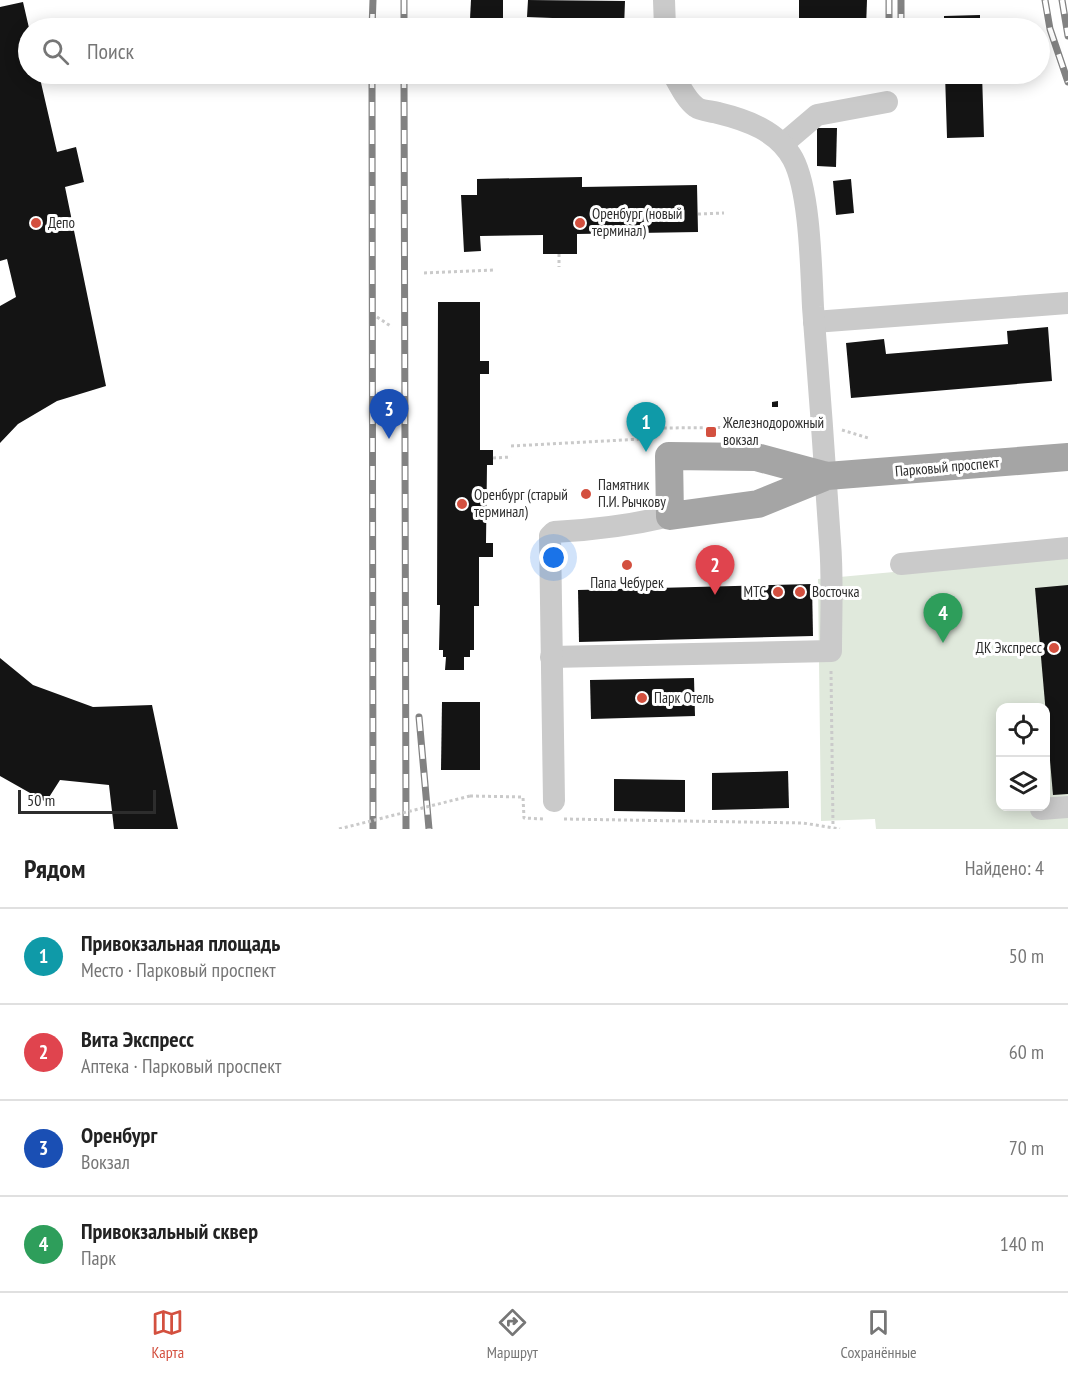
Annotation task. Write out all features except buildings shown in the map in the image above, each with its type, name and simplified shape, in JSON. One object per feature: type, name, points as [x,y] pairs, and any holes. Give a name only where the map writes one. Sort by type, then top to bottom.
[{"type":"main road","name":"Парковый проспект","points":[[826,476],[756,457],[669,456],[670,516],[758,504],[826,476],[1068,457]]},
{"type":"street","points":[[551,657],[831,651],[831,559],[826,476],[804,195],[798,171],[783,144],[770,133],[720,113],[697,108],[678,84]]},
{"type":"street","points":[[783,144],[817,115],[887,102]]},
{"type":"street","points":[[814,322],[1068,303]]},
{"type":"street","points":[[550,813],[551,533],[640,523],[670,516]]},
{"type":"street","points":[[901,564],[1068,548]]},
{"type":"street","points":[[1050,808],[1068,807]]},
{"type":"path","points":[[698,214],[724,213]]},
{"type":"path","points":[[559,254],[559,267]]},
{"type":"path","points":[[424,273],[494,270]]},
{"type":"path","points":[[377,317],[392,327]]},
{"type":"path","points":[[378,422],[393,412]]},
{"type":"path","points":[[493,458],[511,457]]},
{"type":"path","points":[[511,498],[564,496]]},
{"type":"path","points":[[831,651],[833,827]]},
{"type":"path","points":[[339,829],[470,796],[523,796],[524,818],[550,813],[803,823],[840,829]]},
{"type":"shaded area","points":[[1068,556],[1068,829],[876,829],[875,819],[821,821],[818,579]]},
{"type":"railway","points":[[372,18],[373,0]]},
{"type":"railway","points":[[404,0],[404,18]]},
{"type":"railway","points":[[889,0],[889,18]]},
{"type":"railway","points":[[901,0],[901,18]]},
{"type":"railway","points":[[1045,0],[1048,18]]},
{"type":"railway","points":[[1062,0],[1068,36]]},
{"type":"railway","points":[[1050,29],[1068,82]]},
{"type":"railway","points":[[372,84],[373,829]]},
{"type":"railway","points":[[404,84],[406,829]]},
{"type":"railway","points":[[419,717],[429,829]]},
{"type":"place","name":"Депо","points":[[36,223]]},
{"type":"place","name":"Оренбург (новый терминал)","points":[[580,223]]},
{"type":"place","name":"Железнодорожный вокзал","points":[[711,432]]},
{"type":"place","name":"Оренбург","points":[[389,439]]},
{"type":"place","name":"Привокзальная площадь","points":[[646,452]]},
{"type":"place","name":"Памятник П.И. Рычкову","points":[[586,494]]},
{"type":"place","name":"Оренбург (старый терминал)","points":[[462,504]]},
{"type":"place","name":"Папа Чебурек","points":[[627,565]]},
{"type":"place","name":"МТС","points":[[778,592]]},
{"type":"place","name":"Восточка","points":[[800,592]]},
{"type":"place","name":"Вита Экспресс","points":[[715,595]]},
{"type":"place","name":"Привокзальный сквер","points":[[943,643]]},
{"type":"place","name":"ДК Экспресс","points":[[1054,648]]},
{"type":"place","name":"Парк Отель","points":[[642,698]]}]
